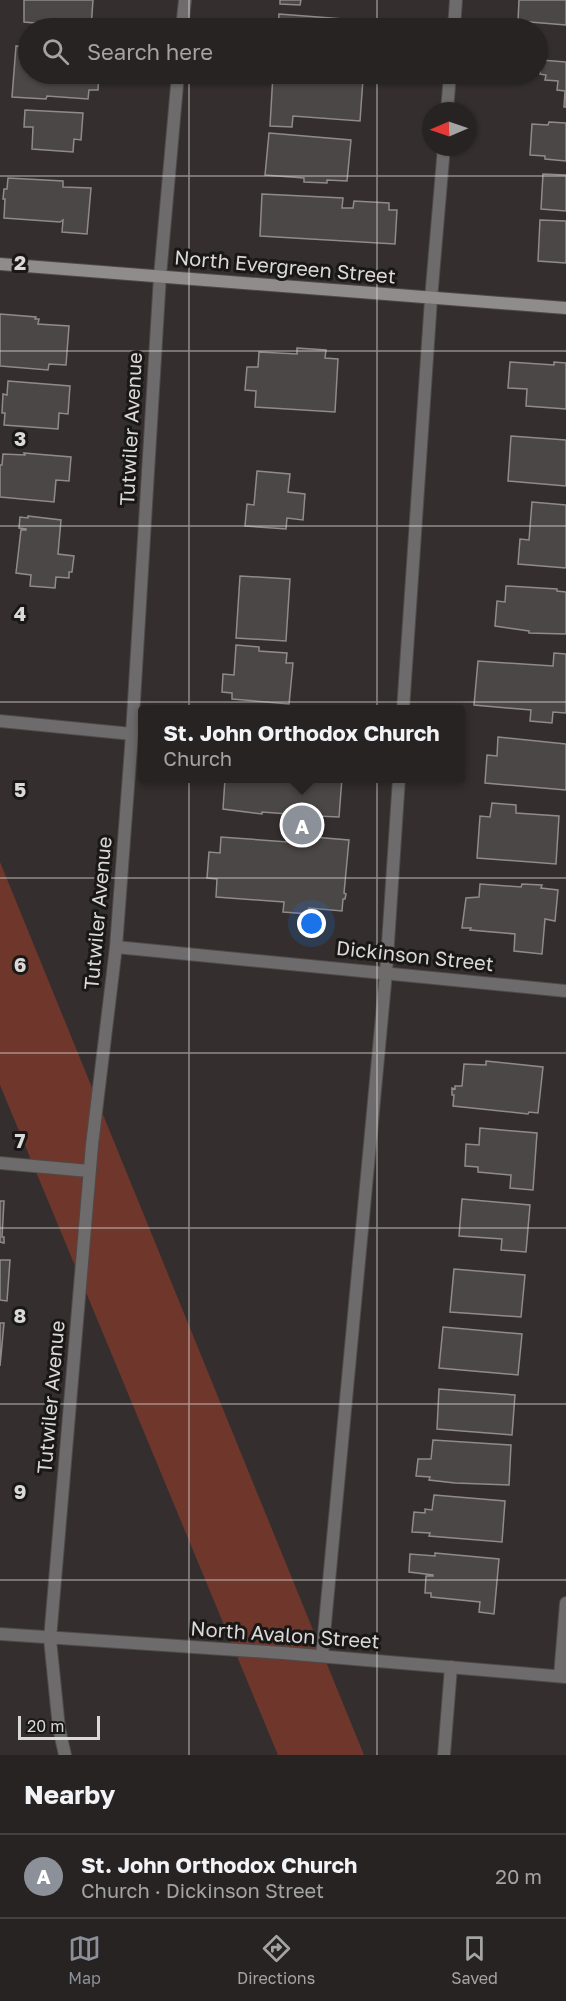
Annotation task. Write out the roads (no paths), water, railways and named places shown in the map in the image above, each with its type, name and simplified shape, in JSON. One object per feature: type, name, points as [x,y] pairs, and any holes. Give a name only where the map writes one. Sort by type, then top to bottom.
[{"type":"street","points":[[183,18],[185,0]]},
{"type":"street","points":[[455,18],[456,0]]},
{"type":"street","name":"Tutwiler Avenue","points":[[65,1755],[59,1728],[50,1639],[89,1170],[116,947],[132,734],[160,276],[177,84]]},
{"type":"street","points":[[448,102],[449,84]]},
{"type":"street","points":[[403,705],[431,299],[443,156]]},
{"type":"street","name":"North Evergreen Street","points":[[0,264],[566,308]]},
{"type":"street","points":[[0,721],[132,734]]},
{"type":"street","points":[[322,1656],[386,973],[399,783]]},
{"type":"street","name":"Dickinson Street","points":[[116,947],[566,991]]},
{"type":"street","points":[[0,1163],[89,1170]]},
{"type":"street","points":[[563,1677],[566,1603]]},
{"type":"street","name":"North Avalon Street","points":[[0,1634],[322,1656],[563,1677]]},
{"type":"street","points":[[444,1755],[452,1667]]},
{"type":"place","name":"St. John Orthodox Church","points":[[302,825]]}]
